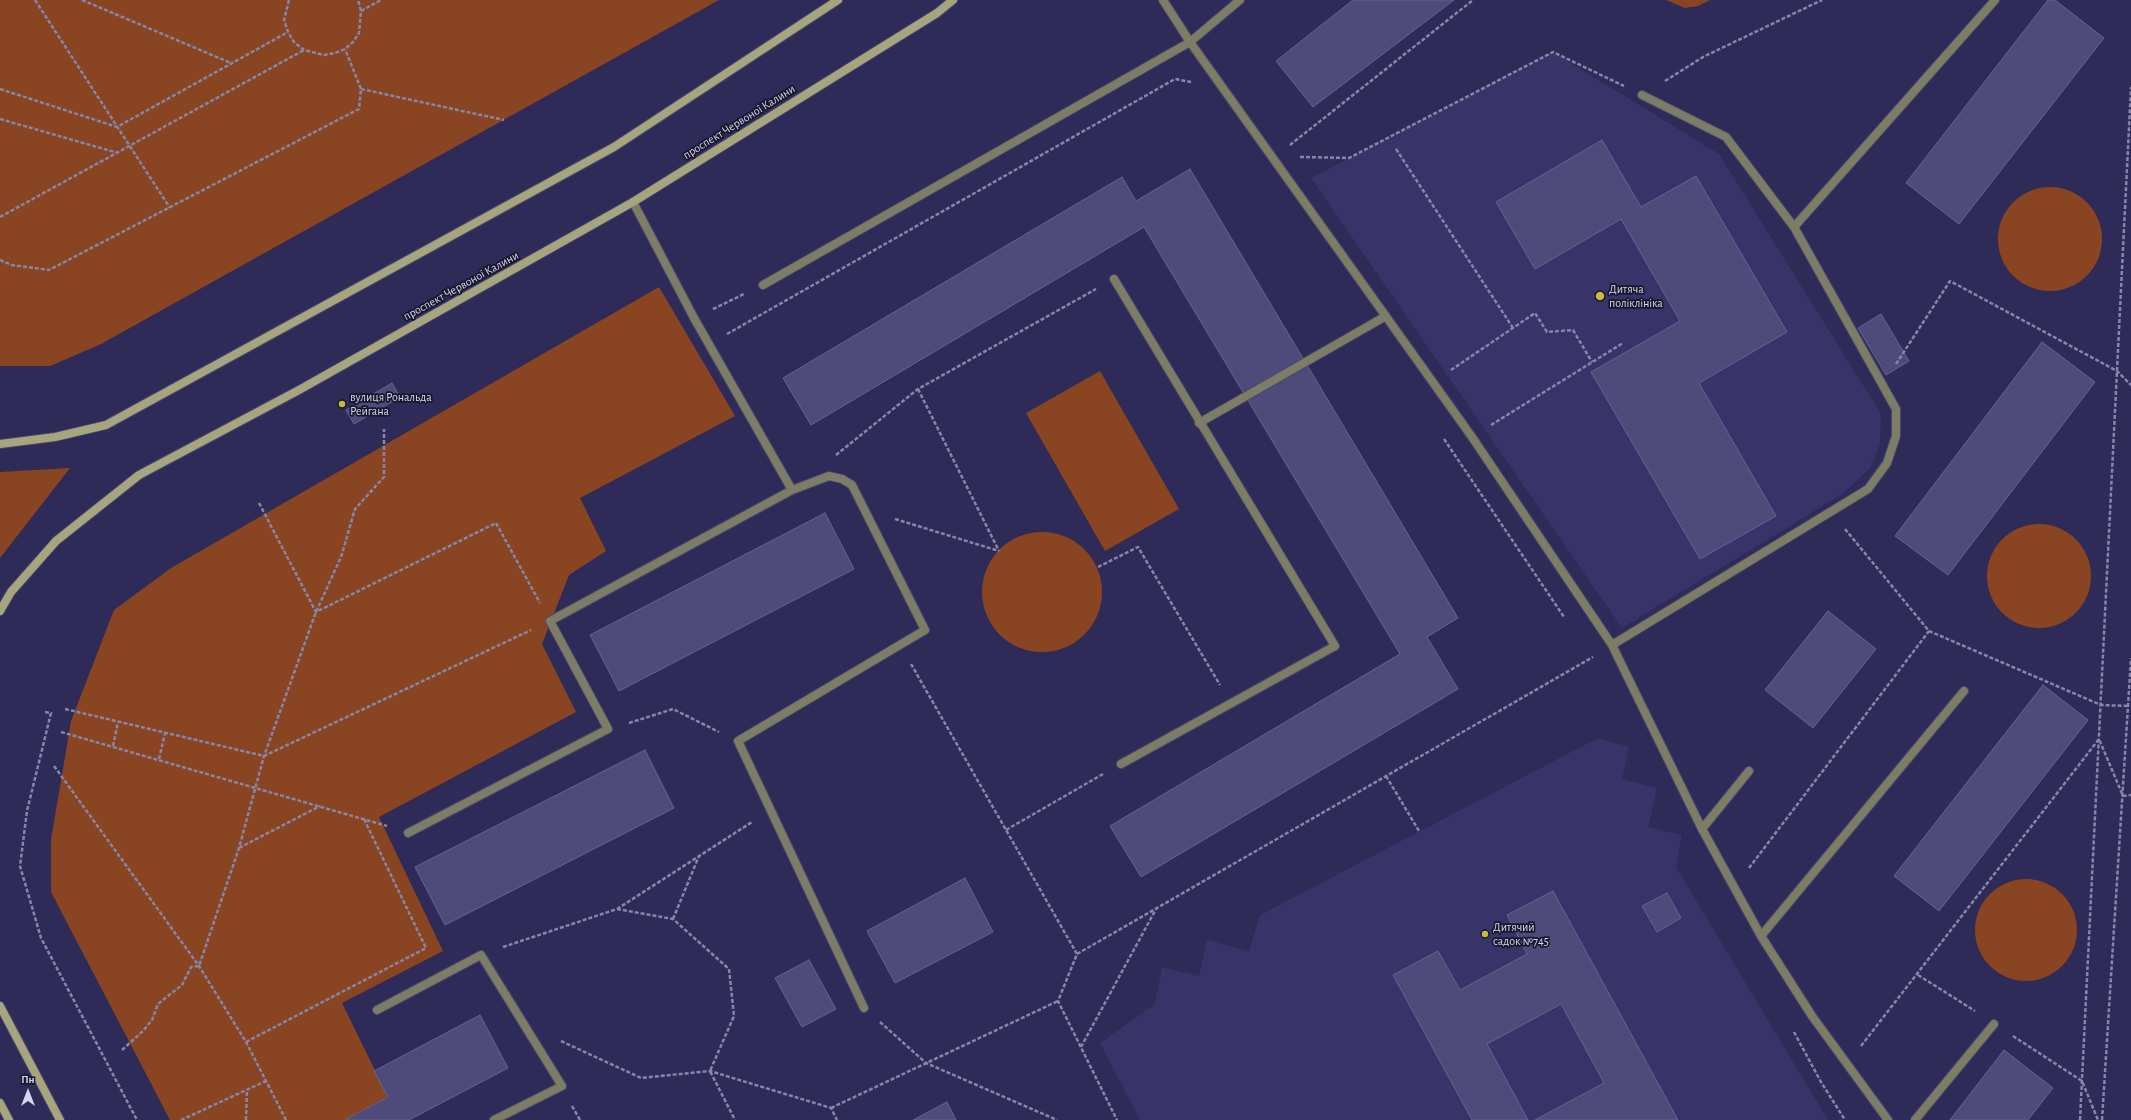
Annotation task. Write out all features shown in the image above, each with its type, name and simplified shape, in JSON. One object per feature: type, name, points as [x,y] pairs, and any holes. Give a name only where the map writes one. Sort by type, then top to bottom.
[{"type":"main road","points":[[0,444],[55,437],[106,425],[614,147],[838,0]]},
{"type":"main road","name":"проспект Червоної Калини","points":[[0,611],[11,592],[56,541],[139,475],[299,390],[633,202],[936,13],[953,0]]},
{"type":"main road","points":[[0,1006],[60,1120]]},
{"type":"main road","points":[[0,1103],[9,1120]]},
{"type":"lane","points":[[1163,0],[1190,42],[1472,437],[1612,646],[1702,829],[1761,936],[1812,1016],[1888,1120]]},
{"type":"lane","points":[[763,285],[1190,42],[1240,0]]},
{"type":"lane","points":[[1794,227],[1996,0]]},
{"type":"lane","points":[[1612,646],[1868,489],[1887,463],[1896,436],[1896,409],[1794,227],[1726,137],[1642,95]]},
{"type":"lane","points":[[633,202],[694,318],[792,490]]},
{"type":"lane","points":[[1114,279],[1199,423],[1335,646],[1121,764]]},
{"type":"lane","points":[[1199,423],[1386,316]]},
{"type":"lane","points":[[408,832],[608,730],[550,621],[792,490],[829,476],[842,479],[852,485],[866,510],[926,630],[738,741],[864,1008]]},
{"type":"lane","points":[[1761,936],[1964,691]]},
{"type":"lane","points":[[1702,829],[1750,772]]},
{"type":"lane","points":[[377,1010],[482,955],[562,1086],[494,1120]]},
{"type":"lane","points":[[1914,1120],[1994,1024]]},
{"type":"path","points":[[35,0],[170,208]]},
{"type":"path","points":[[82,0],[232,63]]},
{"type":"path","points":[[289,0],[284,20],[288,32],[294,42],[304,50],[324,55],[345,49],[353,42],[359,33],[362,11],[358,0]]},
{"type":"path","points":[[362,11],[381,0]]},
{"type":"path","points":[[1274,158],[1473,0]]},
{"type":"path","points":[[1279,166],[1298,157],[1349,158],[1553,52],[1642,95],[1703,57],[1822,0]]},
{"type":"path","points":[[0,89],[117,127],[288,32]]},
{"type":"path","points":[[0,260],[12,265],[49,270],[359,109],[361,89],[345,49]]},
{"type":"path","points":[[0,217],[304,50]]},
{"type":"path","points":[[709,344],[1175,79],[1195,83]]},
{"type":"path","points":[[2080,1120],[2131,87]]},
{"type":"path","points":[[361,89],[504,120]]},
{"type":"path","points":[[0,119],[118,153]]},
{"type":"path","points":[[1396,149],[1513,328]]},
{"type":"path","points":[[834,456],[918,389],[1114,279]]},
{"type":"path","points":[[1882,384],[1950,281],[2117,371],[2131,385]]},
{"type":"path","points":[[694,318],[763,285]]},
{"type":"path","points":[[1433,382],[1535,313],[1547,332],[1573,330],[1592,362]]},
{"type":"path","points":[[1472,437],[1623,343]]},
{"type":"path","points":[[866,510],[999,551],[918,389]]},
{"type":"path","points":[[199,966],[239,848],[264,756],[316,612],[342,557],[355,509],[384,477],[384,429]]},
{"type":"path","points":[[1442,436],[1565,619]]},
{"type":"path","points":[[259,503],[316,612]]},
{"type":"path","points":[[1831,512],[1930,632],[2101,705],[2128,706]]},
{"type":"path","points":[[65,709],[264,756],[550,621],[496,523],[316,612]]},
{"type":"path","points":[[1098,567],[1138,547],[1230,703]]},
{"type":"path","points":[[1734,887],[1930,632]]},
{"type":"path","points":[[900,645],[1077,954]]},
{"type":"path","points":[[532,1037],[546,1035],[641,1078],[710,1071],[831,1108],[1058,1001],[1077,954],[1612,646]]},
{"type":"path","points":[[1587,651],[1595,665]]},
{"type":"path","points":[[2102,1120],[2131,658]]},
{"type":"path","points":[[608,730],[673,709],[738,741]]},
{"type":"path","points":[[45,712],[52,713],[27,811],[20,866],[41,938],[137,1120]]},
{"type":"path","points":[[112,746],[118,722]]},
{"type":"path","points":[[61,732],[408,832]]},
{"type":"path","points":[[159,759],[165,733]]},
{"type":"path","points":[[2099,739],[2123,796]]},
{"type":"path","points":[[1847,1064],[1918,975],[2099,739]]},
{"type":"path","points":[[1006,830],[1121,764]]},
{"type":"path","points":[[54,766],[199,966],[246,1042],[286,1120]]},
{"type":"path","points":[[1386,776],[1419,831]]},
{"type":"path","points":[[2123,796],[2131,795]]},
{"type":"path","points":[[239,848],[320,806]]},
{"type":"path","points":[[482,955],[616,909],[770,810]]},
{"type":"path","points":[[246,1042],[426,948],[364,819]]},
{"type":"path","points":[[673,919],[699,856]]},
{"type":"path","points":[[1081,1047],[1156,908]]},
{"type":"path","points":[[616,909],[673,919],[729,969],[734,1016],[710,1071]]},
{"type":"path","points":[[122,1050],[143,1031],[152,1020],[158,1004],[182,985],[191,967],[199,966]]},
{"type":"path","points":[[1058,1001],[1117,1120]]},
{"type":"path","points":[[864,1008],[926,1063],[1057,1120]]},
{"type":"path","points":[[1792,1028],[1821,1082],[1845,1120]]},
{"type":"path","points":[[710,1071],[735,1120]]},
{"type":"path","points":[[181,1120],[266,1081]]},
{"type":"path","points":[[2082,1081],[2098,1120]]},
{"type":"path","points":[[246,1120],[247,1090]]},
{"type":"path","points":[[831,1108],[837,1120]]},
{"type":"shaded area","points":[[0,0],[719,0],[101,344],[50,366],[0,366]]},
{"type":"shaded area","points":[[1666,0],[1710,0],[1698,6],[1685,8]]},
{"type":"shaded area","name":"Дитяча поліклініка","points":[[1553,52],[1719,154],[1881,414],[1880,444],[1870,468],[1844,493],[1622,628],[1311,178]]},
{"type":"shaded area","points":[[2050,187],[2070,191],[2079,196],[2093,210],[2098,219],[2102,239],[2098,259],[2093,268],[2079,282],[2070,287],[2050,291],[2030,287],[2021,282],[2007,268],[2002,259],[1998,239],[2002,219],[2007,210],[2021,196],[2030,191]]},
{"type":"shaded area","points":[[659,287],[735,416],[580,498],[606,551],[569,575],[542,644],[576,712],[379,817],[443,951],[342,1003],[388,1097],[345,1120],[170,1120],[51,892],[51,840],[71,721],[114,610],[171,568]]},
{"type":"shaded area","points":[[1100,371],[1179,509],[1105,551],[1026,413]]},
{"type":"shaded area","points":[[70,468],[0,558],[0,472]]},
{"type":"shaded area","points":[[2039,524],[2059,528],[2068,533],[2082,547],[2087,556],[2091,576],[2087,596],[2082,605],[2068,619],[2059,624],[2039,628],[2019,624],[2010,619],[1996,605],[1991,596],[1987,576],[1991,556],[1996,547],[2010,533],[2019,528]]},
{"type":"shaded area","points":[[1042,532],[1054,533],[1065,537],[1075,542],[1084,550],[1092,559],[1097,569],[1101,580],[1101,604],[1097,615],[1092,625],[1084,634],[1075,642],[1065,647],[1054,651],[1042,652],[1030,651],[1019,647],[1009,642],[1000,634],[992,625],[987,615],[983,604],[982,592],[983,580],[987,569],[992,559],[1000,550],[1009,542],[1019,537],[1030,533]]},
{"type":"shaded area","name":"Дитячий садок №745","points":[[1598,738],[1629,747],[1622,779],[1657,788],[1648,827],[1682,835],[1676,867],[1828,1120],[1140,1120],[1100,1043],[1155,1004],[1162,967],[1199,976],[1207,940],[1249,951],[1260,915]]},
{"type":"shaded area","points":[[2026,879],[2046,882],[2055,887],[2069,901],[2074,910],[2077,930],[2074,950],[2069,959],[2055,973],[2046,978],[2026,981],[2006,978],[1997,973],[1983,959],[1978,950],[1975,930],[1978,910],[1983,901],[1997,887],[2006,882]]},
{"type":"building","points":[[1353,0],[1454,0],[1313,107],[1276,61]]},
{"type":"building","points":[[2048,0],[2055,0],[2104,38],[1959,224],[1906,183]]},
{"type":"building","points":[[1602,140],[1641,207],[1696,176],[1787,332],[1699,383],[1776,516],[1700,559],[1591,372],[1680,321],[1621,219],[1535,269],[1496,202]]},
{"type":"building","points":[[1190,169],[1458,618],[1427,637],[1458,689],[1141,877],[1110,826],[1400,654],[1144,227],[811,425],[783,378],[1122,177],[1136,201]]},
{"type":"building","points":[[1881,314],[1909,361],[1886,375],[1858,328]]},
{"type":"building","points":[[2042,342],[2095,382],[1948,575],[1895,536]]},
{"type":"building","points":[[392,383],[400,397],[354,424],[346,410]]},
{"type":"building","points":[[825,513],[854,569],[619,691],[590,635]]},
{"type":"building","points":[[1828,611],[1876,649],[1813,728],[1765,690]]},
{"type":"building","points":[[2043,685],[2088,720],[1939,911],[1894,876]]},
{"type":"building","points":[[645,750],[674,808],[445,925],[415,867]]},
{"type":"building","points":[[965,878],[993,932],[895,983],[867,931]]},
{"type":"building","points":[[1553,891],[1678,1120],[1535,1120],[1604,1083],[1561,1004],[1487,1044],[1528,1120],[1472,1120],[1393,975],[1438,951],[1460,990],[1527,954],[1507,915]]},
{"type":"building","points":[[1667,893],[1681,918],[1657,932],[1642,906]]},
{"type":"building","points":[[809,960],[836,1009],[802,1027],[775,978]]},
{"type":"building","points":[[480,1015],[508,1068],[409,1120],[345,1120],[388,1097],[374,1071]]},
{"type":"building","points":[[2004,1050],[2053,1088],[2028,1120],[1950,1120]]},
{"type":"building","points":[[947,1102],[956,1120],[913,1120]]},
{"type":"place","name":"Дитяча поліклініка","points":[[1600,296]]},
{"type":"place","name":"вулиця Рональда Рейгана","points":[[342,404]]},
{"type":"place","name":"Дитячий садок №745","points":[[1485,934]]}]
